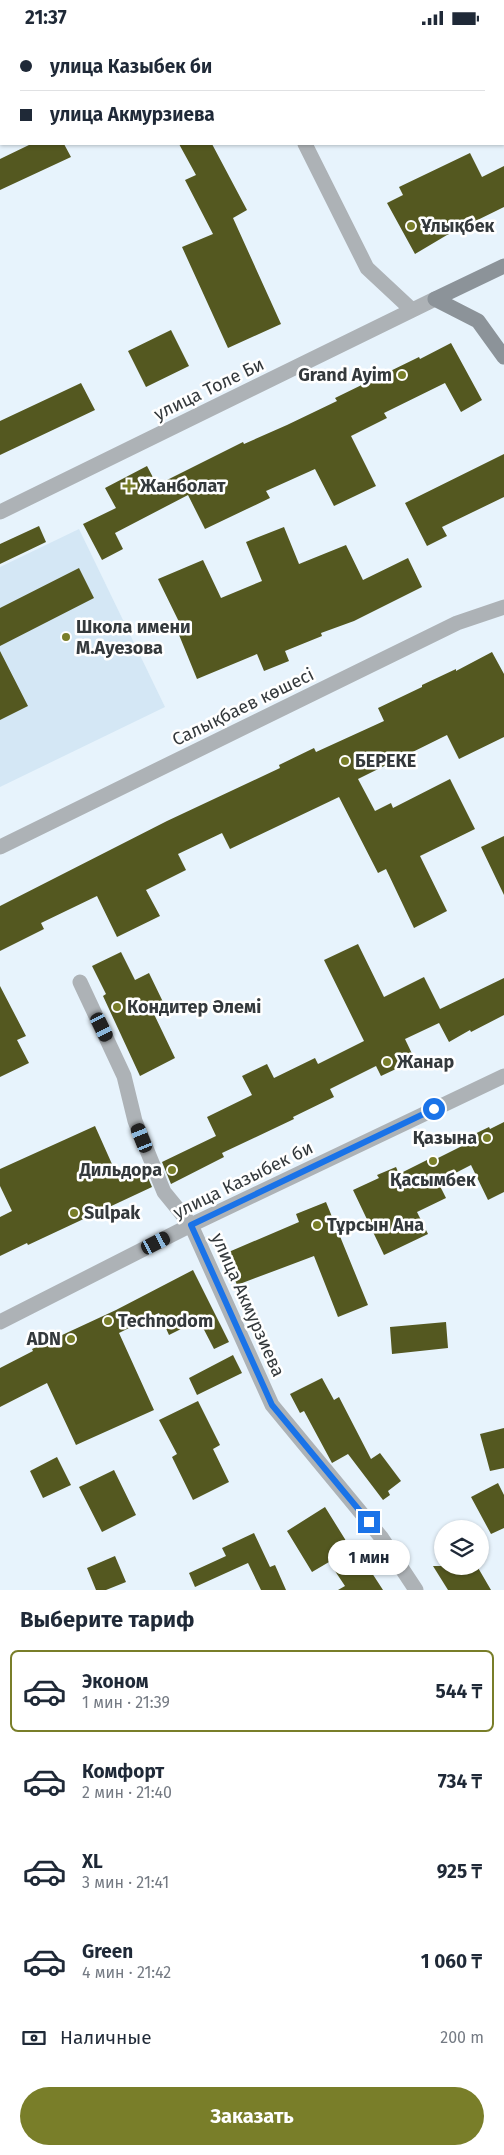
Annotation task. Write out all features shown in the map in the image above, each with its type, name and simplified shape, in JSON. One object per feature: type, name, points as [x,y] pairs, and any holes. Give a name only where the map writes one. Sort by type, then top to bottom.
[{"type":"main road","points":[[435,299],[504,266]]},
{"type":"main road","points":[[435,299],[478,321],[504,357]]},
{"type":"street","points":[[306,145],[367,268],[412,310]]},
{"type":"street","name":"улица Толе Би","points":[[0,512],[435,299]]},
{"type":"street","name":"Салықбаев көшесі","points":[[0,847],[457,623],[504,607]]},
{"type":"street","name":"улица Акмурзиева","points":[[80,982],[124,1076],[135,1121],[164,1193],[191,1225],[272,1405],[381,1537],[416,1590]]},
{"type":"street","name":"улица Казыбек би","points":[[0,1322],[191,1225],[504,1076]]},
{"type":"shaded area","name":"Школа имени М.Ауезова","points":[[79,529],[165,707],[0,787],[0,567]]},
{"type":"building","points":[[29,145],[65,145],[71,157],[0,190],[0,159]]},
{"type":"building","points":[[180,145],[213,145],[247,210],[233,218],[281,324],[228,348],[182,247],[213,234],[185,180],[196,175]]},
{"type":"building","points":[[470,153],[482,177],[504,166],[504,207],[447,235],[415,254],[387,203],[403,195],[399,187]]},
{"type":"building","points":[[171,330],[189,366],[146,387],[128,351]]},
{"type":"building","points":[[451,343],[482,400],[461,412],[445,383],[384,413],[387,418],[351,436],[376,486],[334,506],[315,469],[266,491],[270,498],[205,529],[188,495],[115,533],[123,549],[102,560],[83,524],[116,508],[105,488],[147,466],[157,485],[243,442],[244,444],[337,401],[335,398]]},
{"type":"building","points":[[81,383],[95,410],[0,455],[0,421]]},
{"type":"building","points":[[504,454],[504,497],[442,527],[447,536],[427,546],[405,503]]},
{"type":"building","points":[[39,526],[46,542],[0,564],[0,544]]},
{"type":"building","points":[[284,527],[299,564],[346,545],[363,580],[408,558],[422,587],[354,621],[321,633],[322,636],[285,651],[289,661],[264,671],[257,654],[197,679],[177,630],[182,628],[158,579],[203,560],[221,598],[262,581],[246,542]]},
{"type":"building","name":"Школа имени М.Ауезова","points":[[79,568],[94,598],[0,646],[0,608]]},
{"type":"building","points":[[0,651],[28,706],[0,720]]},
{"type":"building","points":[[492,652],[504,674],[504,737],[459,759],[447,735],[358,779],[375,811],[391,803],[393,808],[450,779],[475,829],[420,856],[447,911],[414,928],[386,869],[378,873],[339,797],[230,849],[222,833],[178,854],[186,870],[146,890],[160,916],[117,937],[97,896],[41,923],[44,929],[0,951],[0,906],[167,821],[280,768],[279,765],[314,748],[316,752],[384,721],[378,708]]},
{"type":"building","points":[[504,836],[504,895],[481,847]]},
{"type":"building","points":[[358,944],[384,997],[424,977],[440,1009],[504,978],[504,1015],[471,1032],[470,1030],[449,1042],[439,1023],[405,1039],[415,1060],[381,1076],[376,1066],[330,1089],[334,1097],[293,1117],[294,1119],[222,1153],[224,1157],[171,1184],[162,1162],[216,1136],[207,1117],[252,1095],[242,1076],[267,1064],[274,1078],[315,1058],[318,1064],[364,1041],[324,960]]},
{"type":"building","points":[[121,952],[135,980],[149,973],[164,1004],[152,1010],[175,1058],[140,1076],[103,996],[106,994],[92,966]]},
{"type":"building","points":[[0,986],[26,1036],[17,1040],[29,1063],[0,1077]]},
{"type":"building","points":[[504,1122],[504,1192],[488,1200],[471,1165],[438,1182],[446,1198],[417,1212],[428,1234],[384,1255],[353,1190],[379,1178],[377,1175],[396,1167],[399,1174],[427,1160],[428,1163],[462,1146],[460,1141]]},
{"type":"building","points":[[95,1126],[120,1182],[145,1171],[152,1187],[28,1245],[27,1243],[0,1256],[0,1217],[12,1211],[0,1186],[0,1169]]},
{"type":"building","points":[[326,1202],[368,1305],[338,1317],[314,1256],[237,1285],[224,1254],[299,1222],[296,1214]]},
{"type":"building","points":[[193,1270],[229,1342],[214,1349],[199,1320],[169,1335],[159,1313],[119,1333],[154,1410],[76,1445],[47,1383],[0,1407],[0,1368],[33,1351],[32,1349],[116,1310]]},
{"type":"building","points":[[446,1322],[448,1348],[392,1354],[390,1327]]},
{"type":"building","points":[[233,1355],[242,1373],[197,1395],[189,1378]]},
{"type":"building","points":[[322,1378],[334,1400],[339,1397],[371,1459],[380,1453],[401,1481],[388,1491],[390,1495],[383,1500],[348,1454],[332,1463],[304,1411],[300,1413],[290,1394]]},
{"type":"building","points":[[198,1401],[220,1445],[213,1449],[229,1482],[193,1500],[172,1457],[177,1454],[159,1420]]},
{"type":"building","points":[[504,1428],[504,1468],[490,1471],[480,1434]]},
{"type":"building","points":[[57,1457],[71,1485],[43,1498],[30,1471]]},
{"type":"building","points":[[114,1470],[136,1515],[102,1532],[79,1487]]},
{"type":"building","points":[[498,1483],[504,1495],[504,1528],[491,1534],[489,1520],[483,1520],[471,1497]]},
{"type":"building","points":[[325,1507],[366,1573],[370,1570],[383,1590],[338,1590],[345,1586],[329,1562],[312,1572],[287,1531]]},
{"type":"building","points":[[254,1533],[270,1567],[275,1565],[286,1590],[261,1590],[248,1563],[195,1587],[189,1573],[226,1556],[222,1548]]},
{"type":"building","points":[[115,1556],[126,1582],[106,1590],[96,1590],[87,1568]]},
{"type":"building","points":[[439,1575],[482,1575],[491,1590],[448,1590]]},
{"type":"place","name":"Ұлықбек","points":[[411,226]]},
{"type":"place","name":"Grand Ayim","points":[[402,375]]},
{"type":"place","name":"Жанболат","points":[[129,486]]},
{"type":"place","name":"Школа имени М.Ауезова","points":[[66,637]]},
{"type":"place","name":"БЕРЕКЕ","points":[[345,761]]},
{"type":"place","name":"Кондитер Әлемі","points":[[117,1007]]},
{"type":"place","name":"Жанар","points":[[387,1062]]},
{"type":"place","name":"Қазына","points":[[487,1138]]},
{"type":"place","name":"Қасымбек","points":[[433,1161]]},
{"type":"place","name":"Дильдора","points":[[172,1170]]},
{"type":"place","name":"Sulpak","points":[[74,1213]]},
{"type":"place","name":"Тұрсын Ана","points":[[317,1225]]},
{"type":"place","name":"Technodom","points":[[108,1321]]},
{"type":"place","name":"ADN","points":[[71,1339]]},
{"type":"route","points":[[369,1522],[272,1405],[191,1225],[434,1109]]}]
